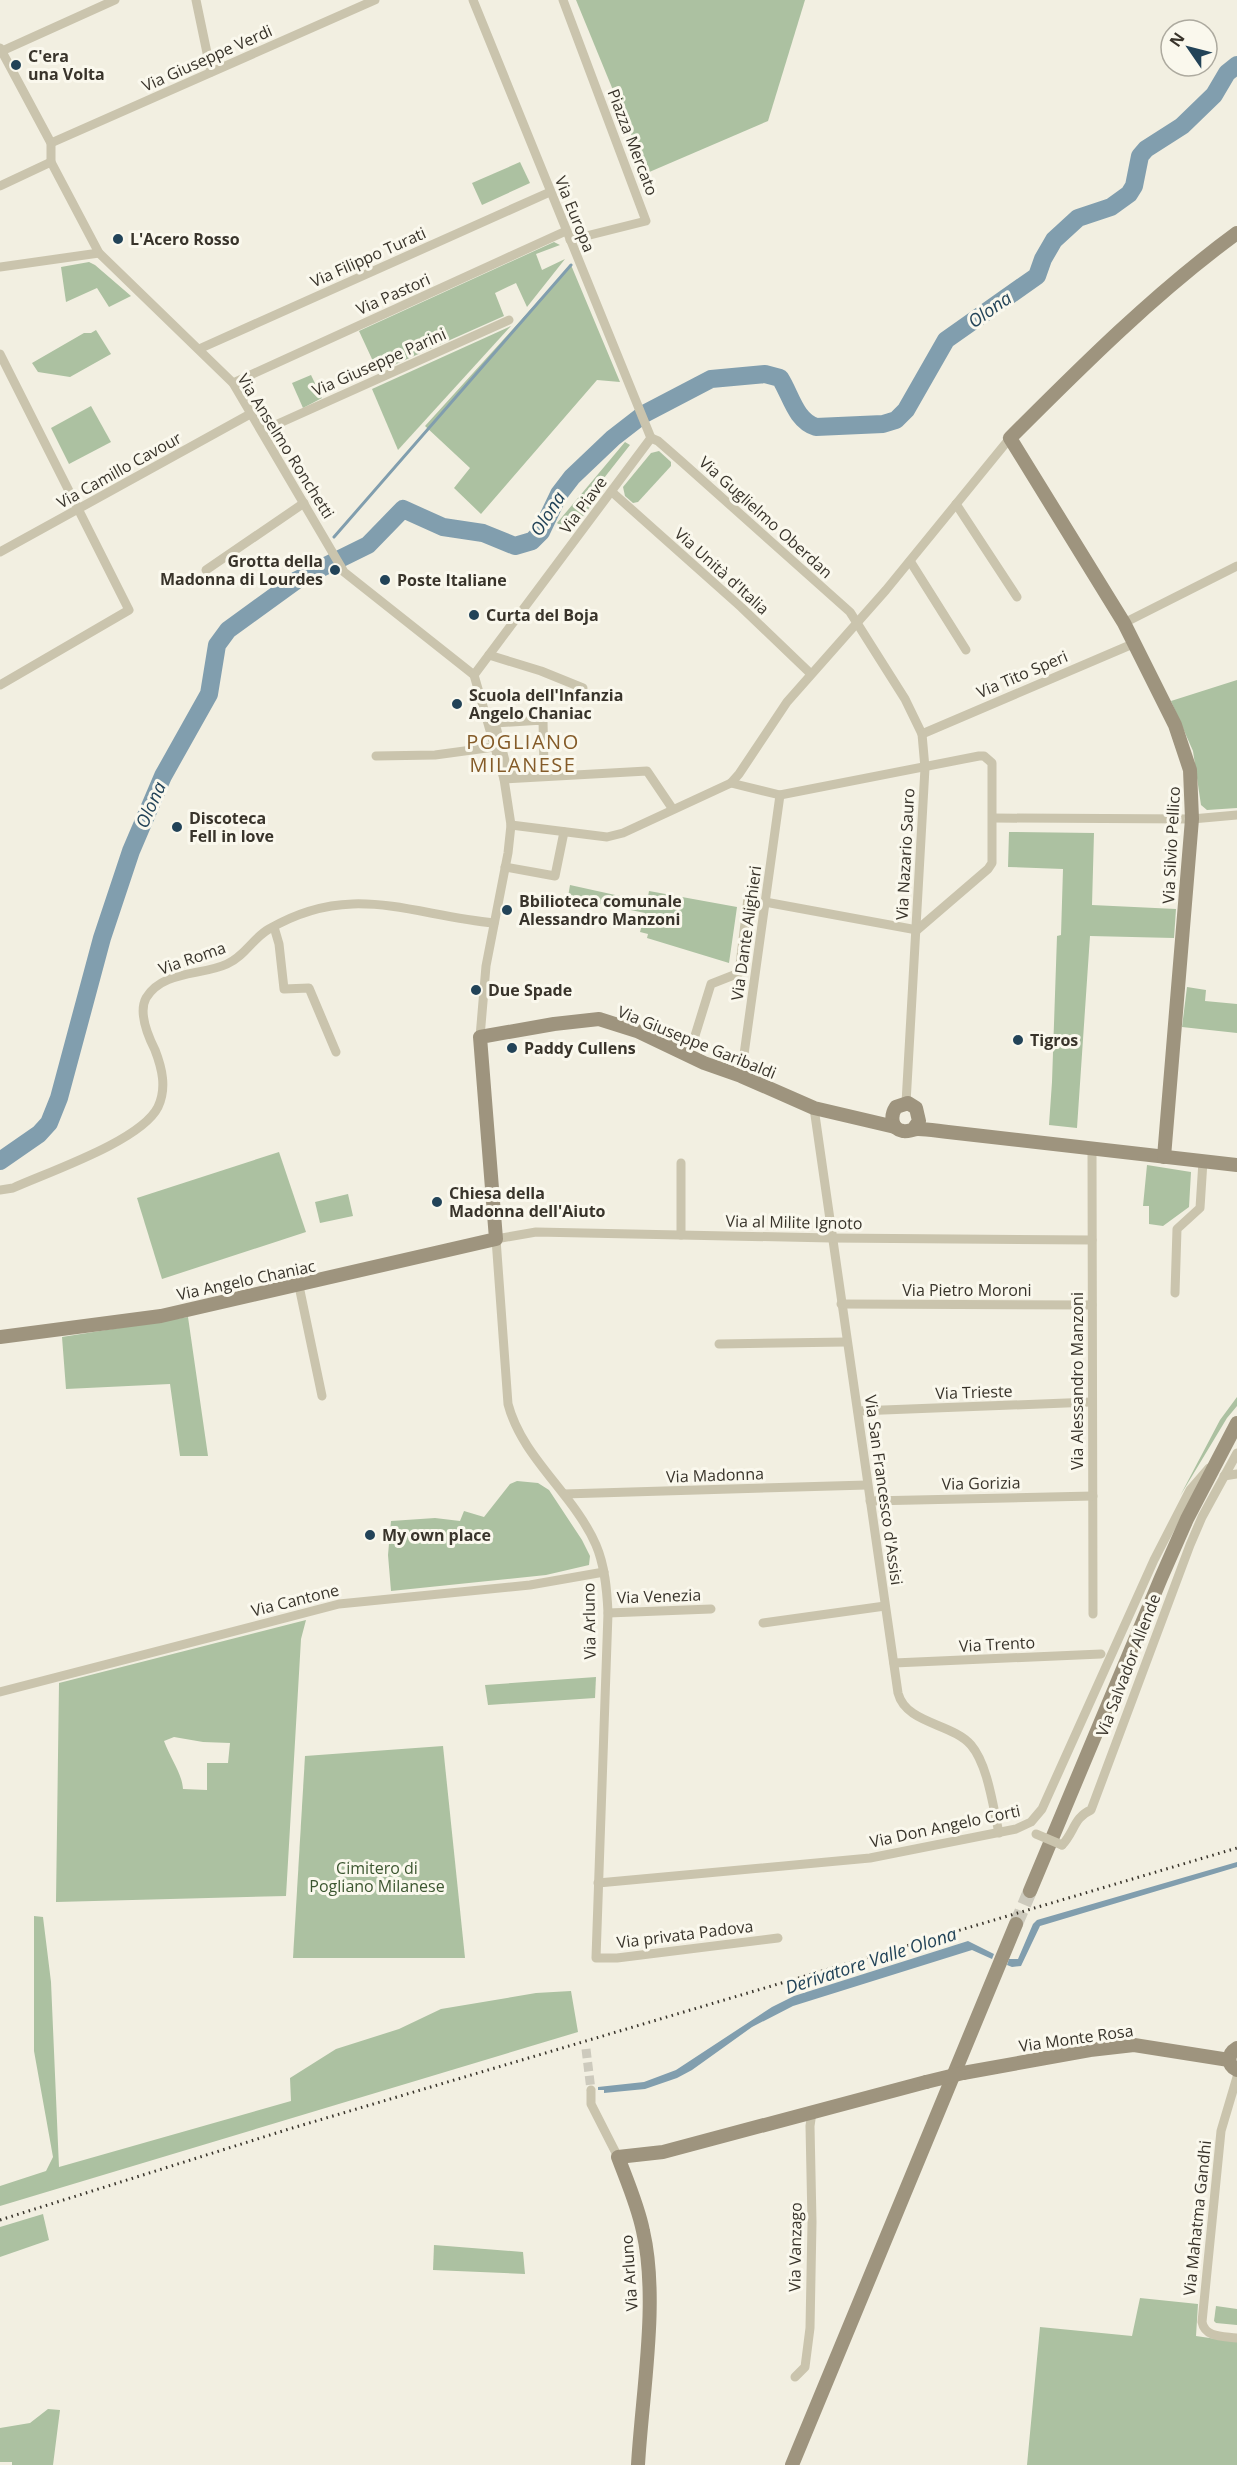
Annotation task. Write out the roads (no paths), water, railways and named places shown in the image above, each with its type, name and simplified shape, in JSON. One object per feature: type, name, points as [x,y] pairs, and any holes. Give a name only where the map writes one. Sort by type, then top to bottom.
[{"type":"street","points":[[51,143],[1,50],[115,0]]},
{"type":"street","points":[[196,0],[211,72]]},
{"type":"street","name":"Via Giuseppe Verdi","points":[[51,143],[375,0]]},
{"type":"street","name":"Via Europa","points":[[474,0],[636,406],[651,438]]},
{"type":"street","name":"Piazza Mercato","points":[[563,0],[646,221],[568,236]]},
{"type":"street","name":"Via Anselmo Ronchetti","points":[[51,143],[51,162],[70,203],[99,253],[232,383],[252,413],[344,572],[474,675]]},
{"type":"street","points":[[0,186],[51,162]]},
{"type":"street","name":"Via Filippo Turati","points":[[199,349],[550,192]]},
{"type":"street","points":[[511,825],[607,837],[623,833],[672,808],[731,783],[787,702],[857,624],[1010,438],[1102,346],[1215,249],[1237,233]]},
{"type":"street","name":"Via Pastori","points":[[232,383],[568,236]]},
{"type":"street","points":[[0,267],[99,253]]},
{"type":"street","name":"Via Giuseppe Parini","points":[[262,431],[508,320]]},
{"type":"street","points":[[0,354],[129,610],[0,685]]},
{"type":"street","name":"Via Camillo Cavour","points":[[0,552],[252,413]]},
{"type":"street","name":"Via Piave","points":[[474,675],[651,438]]},
{"type":"street","name":"Via Guglielmo Oberdan","points":[[651,438],[658,441],[822,586],[850,612],[857,624]]},
{"type":"street","name":"Via Silvio Pellico","points":[[1010,438],[1124,623],[1184,747],[1192,785],[1192,819],[1164,1157]]},
{"type":"street","name":"Via Unità d'Italia","points":[[612,492],[741,607],[811,674]]},
{"type":"street","points":[[206,570],[304,503]]},
{"type":"street","points":[[956,504],[1017,597]]},
{"type":"street","points":[[910,561],[966,650]]},
{"type":"street","points":[[1124,623],[1237,566]]},
{"type":"street","name":"Via Nazario Sauro","points":[[857,624],[905,699],[922,734],[924,768],[916,930],[902,1104]]},
{"type":"street","name":"Via Tito Speri","points":[[922,734],[1135,643]]},
{"type":"street","points":[[489,655],[541,671],[583,688]]},
{"type":"street","points":[[474,675],[494,747],[506,776]]},
{"type":"street","points":[[496,1239],[480,1037],[486,966],[511,825],[506,776],[495,723],[543,720],[544,768],[506,776]]},
{"type":"street","points":[[376,756],[435,755],[494,747]]},
{"type":"street","points":[[731,783],[780,795],[979,756],[989,759],[993,768],[991,866],[916,930],[765,902]]},
{"type":"street","points":[[506,776],[647,771],[672,808]]},
{"type":"street","name":"Via Dante Alighieri","points":[[741,1076],[780,795]]},
{"type":"street","points":[[993,818],[1192,819],[1237,815]]},
{"type":"street","points":[[505,867],[555,876],[564,832]]},
{"type":"street","points":[[690,1055],[711,984],[739,973],[748,898]]},
{"type":"street","name":"Via Roma","points":[[0,1190],[13,1188],[109,1145],[132,1133],[149,1120],[158,1106],[163,1069],[146,1026],[143,1012],[145,1000],[153,988],[167,981],[229,963],[247,951],[267,930],[302,914],[336,904],[397,905],[494,923]]},
{"type":"street","points":[[274,927],[279,944],[284,989],[309,988],[336,1052]]},
{"type":"street","name":"Via Giuseppe Garibaldi","points":[[480,1037],[554,1024],[599,1020],[637,1031],[814,1108],[895,1126],[905,1131],[917,1124],[948,1132],[1237,1165]]},
{"type":"street","points":[[895,1126],[892,1120],[902,1104],[916,1108],[917,1124]]},
{"type":"street","name":"Via Giuseppe Garibaldi","points":[[863,1119],[884,1116],[902,1104]]},
{"type":"street","name":"Via San Francesco d'Assisi","points":[[814,1108],[898,1693],[905,1707],[958,1734],[975,1750],[999,1833]]},
{"type":"street","name":"Via Alessandro Manzoni","points":[[1092,1149],[1093,1614]]},
{"type":"street","points":[[1176,1293],[1177,1229],[1200,1208],[1203,1161]]},
{"type":"street","points":[[681,1163],[681,1235]]},
{"type":"street","name":"Via al Milite Ignoto","points":[[496,1239],[536,1232],[1092,1240]]},
{"type":"street","name":"Via Angelo Chaniac","points":[[0,1337],[161,1316],[496,1239]]},
{"type":"street","name":"Via Arluno","points":[[496,1239],[508,1404],[511,1415],[522,1437],[564,1494],[596,1544],[604,1572],[608,1613],[596,1958]]},
{"type":"street","points":[[299,1286],[322,1396]]},
{"type":"street","name":"Via Pietro Moroni","points":[[841,1304],[1092,1305]]},
{"type":"street","points":[[719,1344],[846,1342]]},
{"type":"street","name":"Via Trieste","points":[[858,1412],[1092,1402]]},
{"type":"street","points":[[1030,1891],[1166,1568],[1237,1423]]},
{"type":"street","points":[[1221,1452],[1237,1433]]},
{"type":"street","name":"Via Don Angelo Corti","points":[[598,1883],[870,1858],[999,1833],[1028,1825],[1042,1809],[1154,1560],[1190,1490],[1221,1452]]},
{"type":"street","name":"Via Salvador Allende","points":[[1028,1825],[1036,1834],[1062,1845],[1077,1818],[1090,1810],[1186,1555],[1202,1517],[1224,1476],[1235,1461]]},
{"type":"street","points":[[1224,1476],[1237,1474]]},
{"type":"street","name":"Via Madonna","points":[[564,1494],[867,1485]]},
{"type":"street","name":"Via Gorizia","points":[[870,1501],[1093,1496]]},
{"type":"street","name":"Via Cantone","points":[[0,1692],[339,1604],[530,1586],[604,1572]]},
{"type":"street","points":[[763,1623],[885,1606]]},
{"type":"street","name":"Via Venezia","points":[[608,1613],[711,1609]]},
{"type":"street","name":"Via Trento","points":[[894,1664],[1101,1654]]},
{"type":"street","points":[[792,2465],[1016,1924]]},
{"type":"street","name":"Via privata Padova","points":[[596,1958],[617,1958],[778,1938]]},
{"type":"street","name":"Via Monte Rosa","points":[[812,2112],[963,2073],[1090,2050],[1134,2045],[1234,2059]]},
{"type":"street","name":"Via Mahatma Gandhi","points":[[1237,2077],[1221,2131],[1202,2322],[1209,2334],[1237,2338]]},
{"type":"street","name":"Via Arluno","points":[[591,2090],[591,2104],[618,2157],[644,2231],[649,2316],[638,2465]]},
{"type":"street","points":[[618,2157],[663,2152],[812,2112]]},
{"type":"street","name":"Via Vanzago","points":[[795,2377],[805,2367],[810,2328],[812,2222],[810,2126],[812,2112]]},
{"type":"water","points":[[1237,1862],[1237,1867],[1040,1926],[1021,1966],[1007,1965],[1009,1959],[1018,1959],[1033,1924],[1037,1920]]},
{"type":"water","points":[[968,1941],[994,1954],[992,1959],[972,1950],[793,2006],[752,2027],[692,2070],[677,2078],[645,2089],[604,2093],[604,2090],[598,2090],[598,2087],[644,2082],[676,2070],[772,2007],[794,1996]]},
{"type":"waterway","name":"Olona","points":[[0,1161],[39,1134],[49,1123],[59,1098],[102,938],[131,851],[163,776],[209,694],[217,645],[228,630],[297,580],[368,545],[403,509],[443,527],[483,533],[515,546],[532,541],[541,532],[559,494],[572,477],[613,438],[644,414],[711,379],[765,374],[780,378],[798,413],[809,424],[816,427],[883,424],[896,420],[906,410],[946,340],[1037,276],[1043,259],[1054,240],[1078,218],[1111,207],[1129,194],[1134,186],[1140,156],[1146,149],[1182,126],[1214,95],[1227,73],[1237,65]]},
{"type":"waterway","points":[[334,537],[571,265]]},
{"type":"tunnel","points":[[1016,1924],[1030,1891]]},
{"type":"tunnel","points":[[586,2049],[591,2090]]},
{"type":"railway","points":[[0,2220],[289,2129],[1237,1848]]},
{"type":"place","name":"C'era una Volta","points":[[16,65]]},
{"type":"place","name":"L'Acero Rosso","points":[[118,239]]},
{"type":"place","name":"Grotta della Madonna di Lourdes","points":[[335,570]]},
{"type":"place","name":"Poste Italiane","points":[[385,580]]},
{"type":"place","name":"Curta del Boja","points":[[474,615]]},
{"type":"place","name":"Scuola dell'Infanzia Angelo Chaniac","points":[[457,704]]},
{"type":"place","name":"Discoteca Fell in love","points":[[177,827]]},
{"type":"place","name":"Bbilioteca comunale Alessandro Manzoni","points":[[507,910]]},
{"type":"place","name":"Due Spade","points":[[476,990]]},
{"type":"place","name":"Tigros","points":[[1018,1040]]},
{"type":"place","name":"Paddy Cullens","points":[[512,1048]]},
{"type":"place","name":"Chiesa della Madonna dell'Aiuto","points":[[437,1202]]},
{"type":"place","name":"My own place","points":[[370,1535]]},
{"type":"district","name":"POGLIANO MILANESE","points":[[523,754]]},
{"type":"park label","name":"Cimitero di Pogliano Milanese","points":[[377,1877]]},
{"type":"water label","name":"Derivatore Valle Olona","points":[[871,1961]]}]
